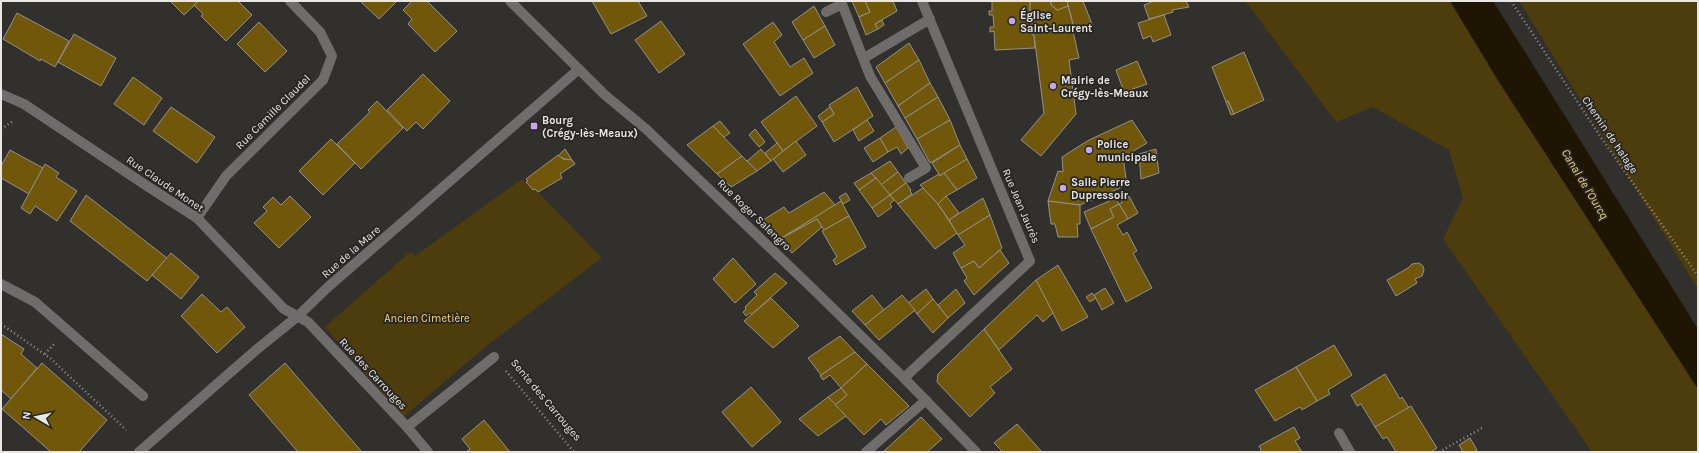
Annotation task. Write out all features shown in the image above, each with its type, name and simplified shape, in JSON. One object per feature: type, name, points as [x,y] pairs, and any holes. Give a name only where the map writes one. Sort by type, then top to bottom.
[{"type":"street","name":"Rue Camille Claudel","points":[[197,218],[226,176],[323,80],[332,56],[320,32],[290,1]]},
{"type":"street","name":"Rue Roger Salengro","points":[[510,1],[605,95],[646,129],[721,200],[904,378],[976,452]]},
{"type":"street","name":"Rue Jean Jaurès","points":[[904,378],[1030,261],[922,1]]},
{"type":"street","points":[[826,12],[842,4],[870,76],[926,168],[909,178]]},
{"type":"street","points":[[864,58],[930,19]]},
{"type":"street","name":"Rue de la Mare","points":[[139,452],[256,350],[298,316],[328,287],[579,69]]},
{"type":"street","name":"Rue Claude Monet","points":[[1,94],[24,104],[197,218],[284,309],[298,316]]},
{"type":"street","points":[[1,284],[35,302],[142,396]]},
{"type":"street","name":"Rue des Carrouges","points":[[298,316],[308,322],[407,427],[428,452]]},
{"type":"street","name":"Sente des Carrouges","points":[[407,427],[494,357]]},
{"type":"street","points":[[866,452],[926,400]]},
{"type":"street","points":[[1339,433],[1350,452]]},
{"type":"path","name":"Chemin de halage","points":[[1511,1],[1602,139],[1698,276]]},
{"type":"path","points":[[1,324],[50,358],[126,430]]},
{"type":"path","name":"Sente des Carrouges","points":[[494,357],[574,452]]},
{"type":"path","points":[[1439,452],[1484,427]]},
{"type":"green space","points":[[1245,1],[1450,1],[1499,82],[1698,389],[1698,452],[1592,452],[1443,239],[1463,198],[1449,150],[1373,107],[1336,122]]},
{"type":"green space","points":[[1519,1],[1698,1],[1698,289]]},
{"type":"green space","name":"Ancien Cimetière","points":[[522,179],[533,190],[535,189],[602,258],[489,344],[403,417],[325,327],[411,251],[415,256]]},
{"type":"water","name":"Canal de l'Ourcq","points":[[1450,1],[1493,1],[1698,329],[1698,389],[1499,82]]},
{"type":"building","points":[[170,1],[199,1],[184,15]]},
{"type":"building","points":[[199,1],[238,1],[252,15],[226,41],[201,16],[203,14],[194,5]]},
{"type":"building","points":[[360,1],[397,1],[379,19]]},
{"type":"building","points":[[412,1],[427,1],[457,31],[435,52],[408,24],[412,19],[403,10]]},
{"type":"building","points":[[592,1],[638,1],[647,16],[611,34]]},
{"type":"building","points":[[852,1],[865,1],[870,12],[859,17]]},
{"type":"building","points":[[865,1],[893,1],[897,11],[875,24],[878,29],[866,35],[859,17],[870,12]]},
{"type":"building","name":"Église Saint-Laurent","points":[[992,1],[1030,1],[1030,11],[1033,11],[1033,15],[1030,15],[1035,48],[995,50],[994,31],[990,32],[990,27],[994,27],[993,15],[989,15],[989,11],[992,11]]},
{"type":"building","points":[[1030,1],[1051,1],[1051,5],[1057,10],[1068,6],[1075,31],[1073,31],[1079,58],[1069,60],[1076,114],[1041,156],[1021,140],[1044,113],[1034,35],[1032,34],[1030,15],[1033,15],[1033,11],[1030,11]]},
{"type":"building","points":[[1051,1],[1067,1],[1068,6],[1057,10],[1051,5]]},
{"type":"building","points":[[1067,1],[1083,1],[1093,27],[1075,31]]},
{"type":"building","points":[[1154,1],[1186,1],[1189,7],[1172,10],[1173,12],[1149,19],[1144,5]]},
{"type":"building","points":[[814,6],[825,26],[803,40],[792,22]]},
{"type":"building","points":[[17,13],[69,41],[55,67],[41,59],[40,61],[3,39]]},
{"type":"building","points":[[1164,15],[1171,35],[1153,42],[1151,36],[1143,39],[1138,23]]},
{"type":"building","points":[[882,20],[884,25],[878,29],[875,24]]},
{"type":"building","points":[[661,21],[685,54],[659,73],[635,40]]},
{"type":"building","points":[[259,22],[287,51],[265,72],[237,44]]},
{"type":"building","points":[[773,22],[782,35],[774,42],[790,67],[804,58],[813,73],[780,96],[743,44]]},
{"type":"building","points":[[825,26],[835,45],[814,58],[803,40]]},
{"type":"building","points":[[74,34],[116,58],[101,86],[58,62]]},
{"type":"building","points":[[909,43],[919,60],[885,83],[876,67]]},
{"type":"building","points":[[1244,52],[1264,100],[1234,114],[1228,101],[1226,102],[1212,67]]},
{"type":"building","points":[[919,60],[930,83],[898,106],[885,83]]},
{"type":"building","points":[[1137,61],[1147,84],[1124,92],[1116,70]]},
{"type":"building","points":[[423,74],[450,101],[423,129],[416,122],[407,131],[387,110]]},
{"type":"building","points":[[133,77],[162,98],[144,125],[114,104]]},
{"type":"building","points":[[930,83],[938,97],[905,118],[898,106]]},
{"type":"building","points":[[857,87],[873,116],[834,142],[822,122],[834,114],[829,105]]},
{"type":"building","points":[[796,96],[817,126],[783,151],[761,122]]},
{"type":"building","points":[[938,97],[950,120],[917,139],[905,118]]},
{"type":"building","points":[[377,101],[403,128],[361,169],[337,144],[370,112],[368,110]]},
{"type":"building","points":[[1228,101],[1234,114],[1231,115],[1226,102]]},
{"type":"building","points":[[171,107],[215,137],[197,163],[153,131]]},
{"type":"building","points":[[830,107],[834,114],[822,122],[818,116]]},
{"type":"building","points":[[867,120],[874,131],[859,141],[853,130]]},
{"type":"building","points":[[950,120],[960,145],[930,163],[917,139]]},
{"type":"building","points":[[1132,120],[1147,143],[1123,157],[1127,185],[1080,205],[1048,201],[1058,171],[1063,172],[1062,157],[1089,140]]},
{"type":"building","points":[[720,121],[730,133],[724,137],[713,126]]},
{"type":"building","points":[[713,126],[742,156],[717,174],[687,145]]},
{"type":"building","points":[[896,127],[908,148],[901,154],[897,147],[888,152],[880,138]]},
{"type":"building","points":[[755,129],[765,142],[759,147],[749,135]]},
{"type":"building","points":[[880,138],[888,152],[873,162],[864,148]]},
{"type":"building","points":[[331,139],[355,163],[323,195],[299,171]]},
{"type":"building","points":[[796,141],[806,155],[783,172],[773,159]]},
{"type":"building","points":[[777,143],[783,151],[771,161],[765,153]]},
{"type":"building","points":[[960,145],[967,159],[940,176],[932,163]]},
{"type":"building","points":[[565,149],[572,160],[558,156]]},
{"type":"building","points":[[761,149],[771,161],[757,171],[747,161]]},
{"type":"building","points":[[1156,149],[1159,173],[1141,179],[1139,154]]},
{"type":"building","points":[[10,150],[43,168],[29,194],[1,178],[1,166]]},
{"type":"building","points":[[558,155],[563,159],[572,160],[575,164],[560,174],[562,178],[538,192],[535,189],[533,190],[526,182],[528,181],[526,179]]},
{"type":"building","points":[[742,156],[757,171],[731,187],[717,174]]},
{"type":"building","points":[[967,159],[977,178],[957,190],[944,173]]},
{"type":"building","points":[[890,161],[898,172],[881,185],[871,173]]},
{"type":"building","points":[[45,164],[59,173],[56,177],[77,191],[57,221],[35,206],[30,214],[21,208]]},
{"type":"building","points":[[898,172],[906,183],[890,195],[881,185]]},
{"type":"building","points":[[871,173],[876,178],[859,190],[854,183]]},
{"type":"building","points":[[944,173],[957,190],[946,196],[938,204],[920,185],[939,174],[940,176]]},
{"type":"building","points":[[876,178],[890,195],[872,208],[859,190]]},
{"type":"building","points":[[906,183],[912,194],[898,204],[890,195]]},
{"type":"building","points":[[923,188],[938,204],[957,233],[935,249],[898,204]]},
{"type":"building","points":[[824,192],[835,205],[780,239],[763,220],[784,207],[789,213]]},
{"type":"building","points":[[846,193],[850,200],[843,204],[839,197]]},
{"type":"building","points":[[86,195],[167,258],[147,281],[70,221]]},
{"type":"building","points":[[890,195],[894,200],[890,204],[892,207],[878,217],[872,208]]},
{"type":"building","points":[[290,196],[311,217],[279,248],[254,223],[267,211],[263,207],[273,197],[281,205]]},
{"type":"building","points":[[946,196],[959,213],[949,220],[938,204]]},
{"type":"building","points":[[1129,196],[1138,213],[1128,219],[1119,204],[1122,203],[1121,200]]},
{"type":"building","points":[[983,198],[990,215],[958,235],[949,220]]},
{"type":"building","points":[[1116,198],[1119,204],[1110,209],[1114,217],[1091,229],[1084,212]]},
{"type":"building","points":[[841,201],[849,216],[824,230],[817,219],[780,239]]},
{"type":"building","points":[[1048,201],[1080,205],[1080,224],[1077,224],[1078,237],[1058,237],[1055,224],[1051,224]]},
{"type":"building","points":[[1119,204],[1128,219],[1117,225],[1123,235],[1127,232],[1137,251],[1133,253],[1152,288],[1126,302],[1091,229],[1114,217],[1110,209]]},
{"type":"building","points":[[990,215],[1002,248],[979,268],[974,261],[961,268],[953,253],[965,245],[958,235]]},
{"type":"building","points":[[849,216],[866,247],[836,265],[833,260],[837,257],[822,231]]},
{"type":"building","points":[[817,219],[822,227],[792,253],[780,239]]},
{"type":"building","points":[[1000,250],[1009,263],[974,295],[964,281],[967,278],[961,268],[974,261],[979,268]]},
{"type":"building","points":[[171,253],[199,277],[181,299],[152,275]]},
{"type":"building","points":[[733,258],[756,284],[735,303],[713,279]]},
{"type":"building","points":[[1419,263],[1423,266],[1424,270],[1422,276],[1415,279],[1417,283],[1396,296],[1387,280],[1408,268],[1412,264]]},
{"type":"building","points":[[1058,265],[1088,317],[1062,331],[1036,280]]},
{"type":"building","points":[[775,273],[787,283],[752,314],[750,313],[746,316],[743,312],[746,309],[745,307],[757,295],[754,292]]},
{"type":"building","points":[[1036,280],[1053,313],[1043,322],[1037,315],[999,350],[984,329]]},
{"type":"building","points":[[1105,288],[1114,303],[1102,310],[1094,295]]},
{"type":"building","points":[[926,289],[933,299],[917,314],[908,303]]},
{"type":"building","points":[[956,289],[965,303],[948,318],[938,305]]},
{"type":"building","points":[[1092,293],[1096,298],[1090,302],[1086,297]]},
{"type":"building","points":[[202,294],[221,312],[227,307],[245,327],[217,353],[181,316]]},
{"type":"building","points":[[872,295],[884,310],[865,325],[852,311]]},
{"type":"building","points":[[902,295],[915,310],[879,340],[865,325]]},
{"type":"building","points":[[771,298],[799,326],[773,348],[744,321]]},
{"type":"building","points":[[933,299],[948,318],[933,333],[917,314]]},
{"type":"building","points":[[984,329],[1012,369],[990,387],[995,393],[970,417],[937,382],[938,374]]},
{"type":"building","points":[[1,334],[24,349],[21,354],[37,368],[11,399],[1,390]]},
{"type":"building","points":[[840,336],[855,352],[821,375],[808,358]]},
{"type":"building","points":[[1334,345],[1352,375],[1328,390],[1330,394],[1317,401],[1296,367]]},
{"type":"building","points":[[855,352],[867,364],[841,388],[830,375],[823,380],[820,376],[821,375]]},
{"type":"building","points":[[42,363],[107,420],[79,452],[51,452],[2,409]]},
{"type":"building","points":[[285,363],[362,452],[298,452],[249,395]]},
{"type":"building","points":[[867,364],[909,406],[886,425],[881,419],[864,435],[835,405],[847,395],[841,388]]},
{"type":"building","points":[[1296,367],[1317,401],[1302,410],[1300,407],[1275,421],[1255,390]]},
{"type":"building","points":[[1385,374],[1400,399],[1402,397],[1409,408],[1375,427],[1361,404],[1357,406],[1351,395]]},
{"type":"building","points":[[751,387],[781,422],[752,447],[722,412]]},
{"type":"building","points":[[841,388],[847,395],[835,405],[828,397]]},
{"type":"building","points":[[828,397],[846,416],[818,436],[799,419]]},
{"type":"building","points":[[1411,406],[1437,448],[1431,452],[1396,452],[1387,437],[1383,439],[1375,427]]},
{"type":"building","points":[[921,417],[942,439],[927,452],[883,452]]},
{"type":"building","points":[[484,420],[510,452],[466,452],[470,449],[462,439]]},
{"type":"building","points":[[1017,424],[1042,452],[1003,452],[994,443]]},
{"type":"building","points":[[1294,427],[1300,438],[1295,441],[1302,452],[1262,452],[1259,446]]},
{"type":"building","points":[[1470,438],[1477,450],[1474,452],[1463,452],[1459,445]]},
{"type":"place","name":"Église Saint-Laurent","points":[[1012,21]]},
{"type":"place","name":"Mairie de Crégy-lès-Meaux","points":[[1053,86]]},
{"type":"place","name":"Bourg (Crégy-lès-Meaux)","points":[[534,126]]},
{"type":"place","name":"Police municipale","points":[[1089,150]]},
{"type":"place","name":"Salle Pierre Dupressoir","points":[[1063,188]]}]
